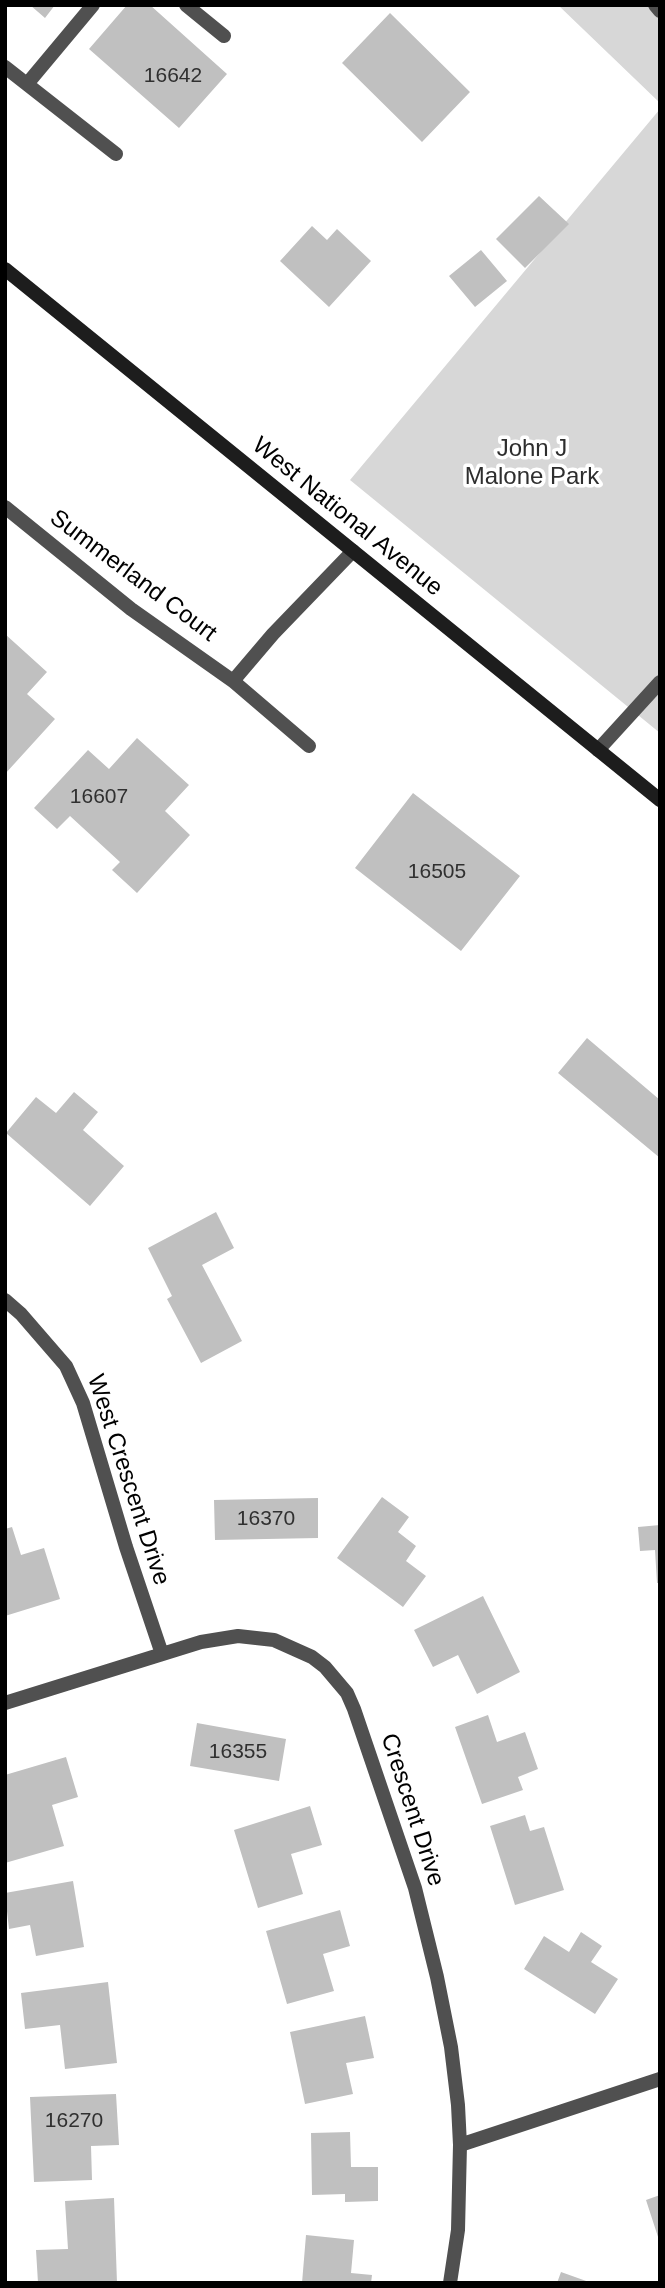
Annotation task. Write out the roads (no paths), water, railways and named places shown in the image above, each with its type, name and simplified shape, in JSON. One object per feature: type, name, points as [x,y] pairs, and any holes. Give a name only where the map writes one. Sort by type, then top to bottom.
[{"type":"main road","name":"West National Avenue","points":[[5,269],[660,800]]},
{"type":"street","points":[[27,84],[93,5]]},
{"type":"street","points":[[186,5],[224,36]]},
{"type":"street","points":[[654,5],[660,11]]},
{"type":"street","points":[[5,67],[116,154]]},
{"type":"street","name":"Summerland Court","points":[[5,507],[131,608],[233,681],[309,746]]},
{"type":"street","points":[[233,681],[353,551]]},
{"type":"street","points":[[598,750],[660,682]]},
{"type":"street","name":"West Crescent Drive","points":[[5,1300],[21,1314],[66,1366],[83,1404],[162,1654]]},
{"type":"street","name":"Crescent Drive","points":[[5,1703],[201,1642],[238,1636],[274,1640],[312,1657],[325,1667],[347,1693],[415,1888],[451,2047],[460,2145],[458,2230],[450,2283]]},
{"type":"street","points":[[460,2145],[660,2080]]},
{"type":"park label","name":"John J Malone Park","points":[[532,463]]}]
